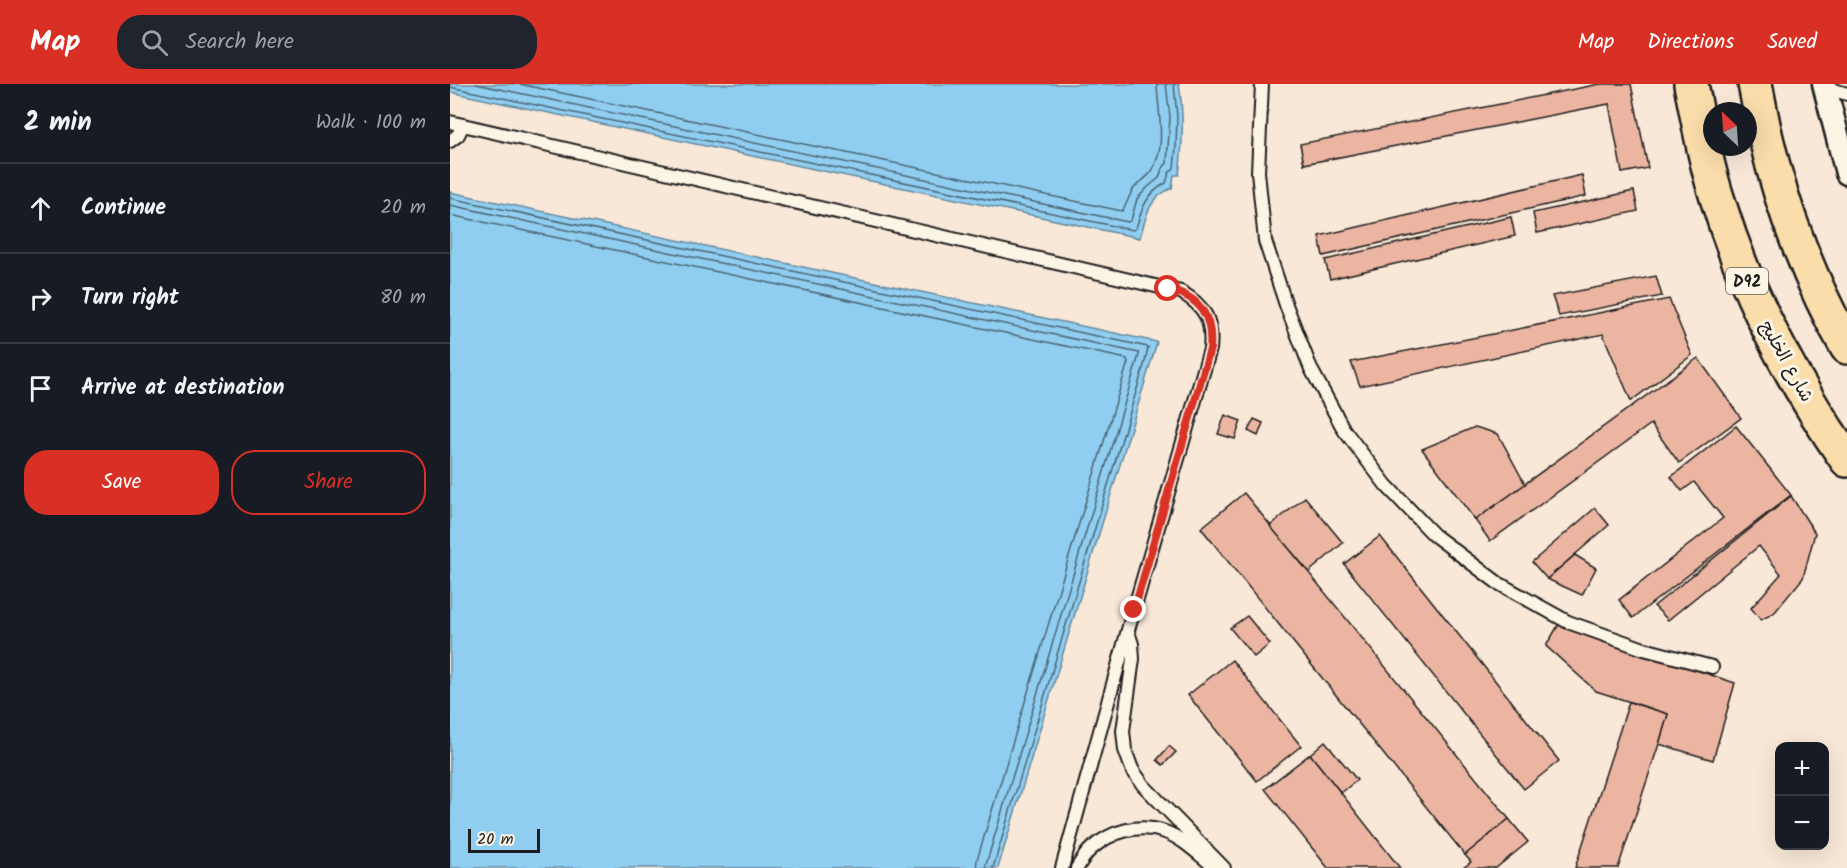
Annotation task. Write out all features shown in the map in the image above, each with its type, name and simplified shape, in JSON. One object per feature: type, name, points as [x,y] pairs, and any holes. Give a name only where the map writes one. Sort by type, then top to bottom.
[{"type":"main road","name":"شارع الخليج","points":[[1691,84],[1718,203],[1755,299],[1798,384],[1847,460]]},
{"type":"main road","points":[[1755,84],[1767,144],[1787,212],[1813,278],[1847,347]]},
{"type":"street","points":[[1825,86],[1847,173]]},
{"type":"lane","points":[[1262,84],[1258,172],[1265,241],[1286,305],[1311,369],[1344,430],[1386,485],[1434,535],[1498,583],[1568,622],[1644,649],[1712,667]]},
{"type":"lane","points":[[1825,86],[1847,94]]},
{"type":"lane","points":[[450,141],[458,135],[456,124],[1181,292],[1203,309],[1209,322],[1210,349],[1062,868]]},
{"type":"lane","points":[[1128,630],[1133,659],[1123,730],[1125,750],[1132,769],[1143,785],[1224,868]]},
{"type":"lane","points":[[1077,868],[1089,851],[1105,838],[1124,830],[1145,828],[1165,832],[1183,842],[1217,868]]},
{"type":"water","points":[[450,84],[1179,84],[1182,141],[1179,175],[1174,175],[1172,188],[1153,202],[1140,238],[450,92]]},
{"type":"water","points":[[450,192],[1157,342],[998,868],[450,868]]},
{"type":"building","points":[[1600,84],[1631,84],[1648,168],[1622,173],[1609,104],[1304,164],[1300,144]]},
{"type":"building","points":[[1582,175],[1586,196],[1323,256],[1319,236]]},
{"type":"building","points":[[1634,191],[1638,211],[1537,233],[1533,213]]},
{"type":"building","points":[[1511,217],[1515,236],[1330,279],[1325,260]]},
{"type":"building","points":[[1656,276],[1662,296],[1559,316],[1552,296]]},
{"type":"building","points":[[1669,299],[1692,355],[1631,401],[1603,334],[1360,386],[1351,362]]},
{"type":"building","points":[[1698,358],[1741,418],[1679,463],[1651,424],[1490,541],[1475,520]]},
{"type":"building","points":[[1225,415],[1241,421],[1235,439],[1218,434]]},
{"type":"building","points":[[1254,419],[1263,423],[1258,436],[1248,431]]},
{"type":"building","points":[[1736,426],[1791,495],[1633,618],[1619,600],[1723,518],[1694,482],[1682,491],[1671,477]]},
{"type":"building","points":[[1475,427],[1498,434],[1525,484],[1475,520],[1422,449]]},
{"type":"building","points":[[1244,493],[1509,819],[1465,855],[1201,528]]},
{"type":"building","points":[[1791,496],[1815,533],[1803,578],[1774,613],[1761,620],[1751,608],[1781,574],[1759,546],[1668,620],[1654,606]]},
{"type":"building","points":[[1305,497],[1343,543],[1309,572],[1270,526]]},
{"type":"building","points":[[1595,508],[1609,525],[1547,579],[1532,562]]},
{"type":"building","points":[[1380,536],[1559,761],[1524,789],[1344,564]]},
{"type":"building","points":[[1575,555],[1596,568],[1582,595],[1547,579]]},
{"type":"building","points":[[1247,616],[1270,644],[1254,657],[1230,628]]},
{"type":"building","points":[[1559,624],[1735,683],[1713,760],[1659,744],[1668,714],[1596,691],[1546,646]]},
{"type":"building","points":[[1232,660],[1301,746],[1257,781],[1188,695]]},
{"type":"building","points":[[1629,702],[1668,714],[1659,744],[1618,868],[1575,868]]},
{"type":"building","points":[[1325,741],[1357,780],[1341,793],[1310,754]]},
{"type":"building","points":[[1169,746],[1176,752],[1163,765],[1157,760]]},
{"type":"building","points":[[1310,754],[1400,868],[1328,868],[1265,789]]},
{"type":"building","points":[[1509,819],[1528,842],[1496,868],[1463,868],[1471,862],[1465,855]]},
{"type":"route","points":[[1134,610],[1210,349],[1209,322],[1203,309],[1181,292],[1168,289]]}]
